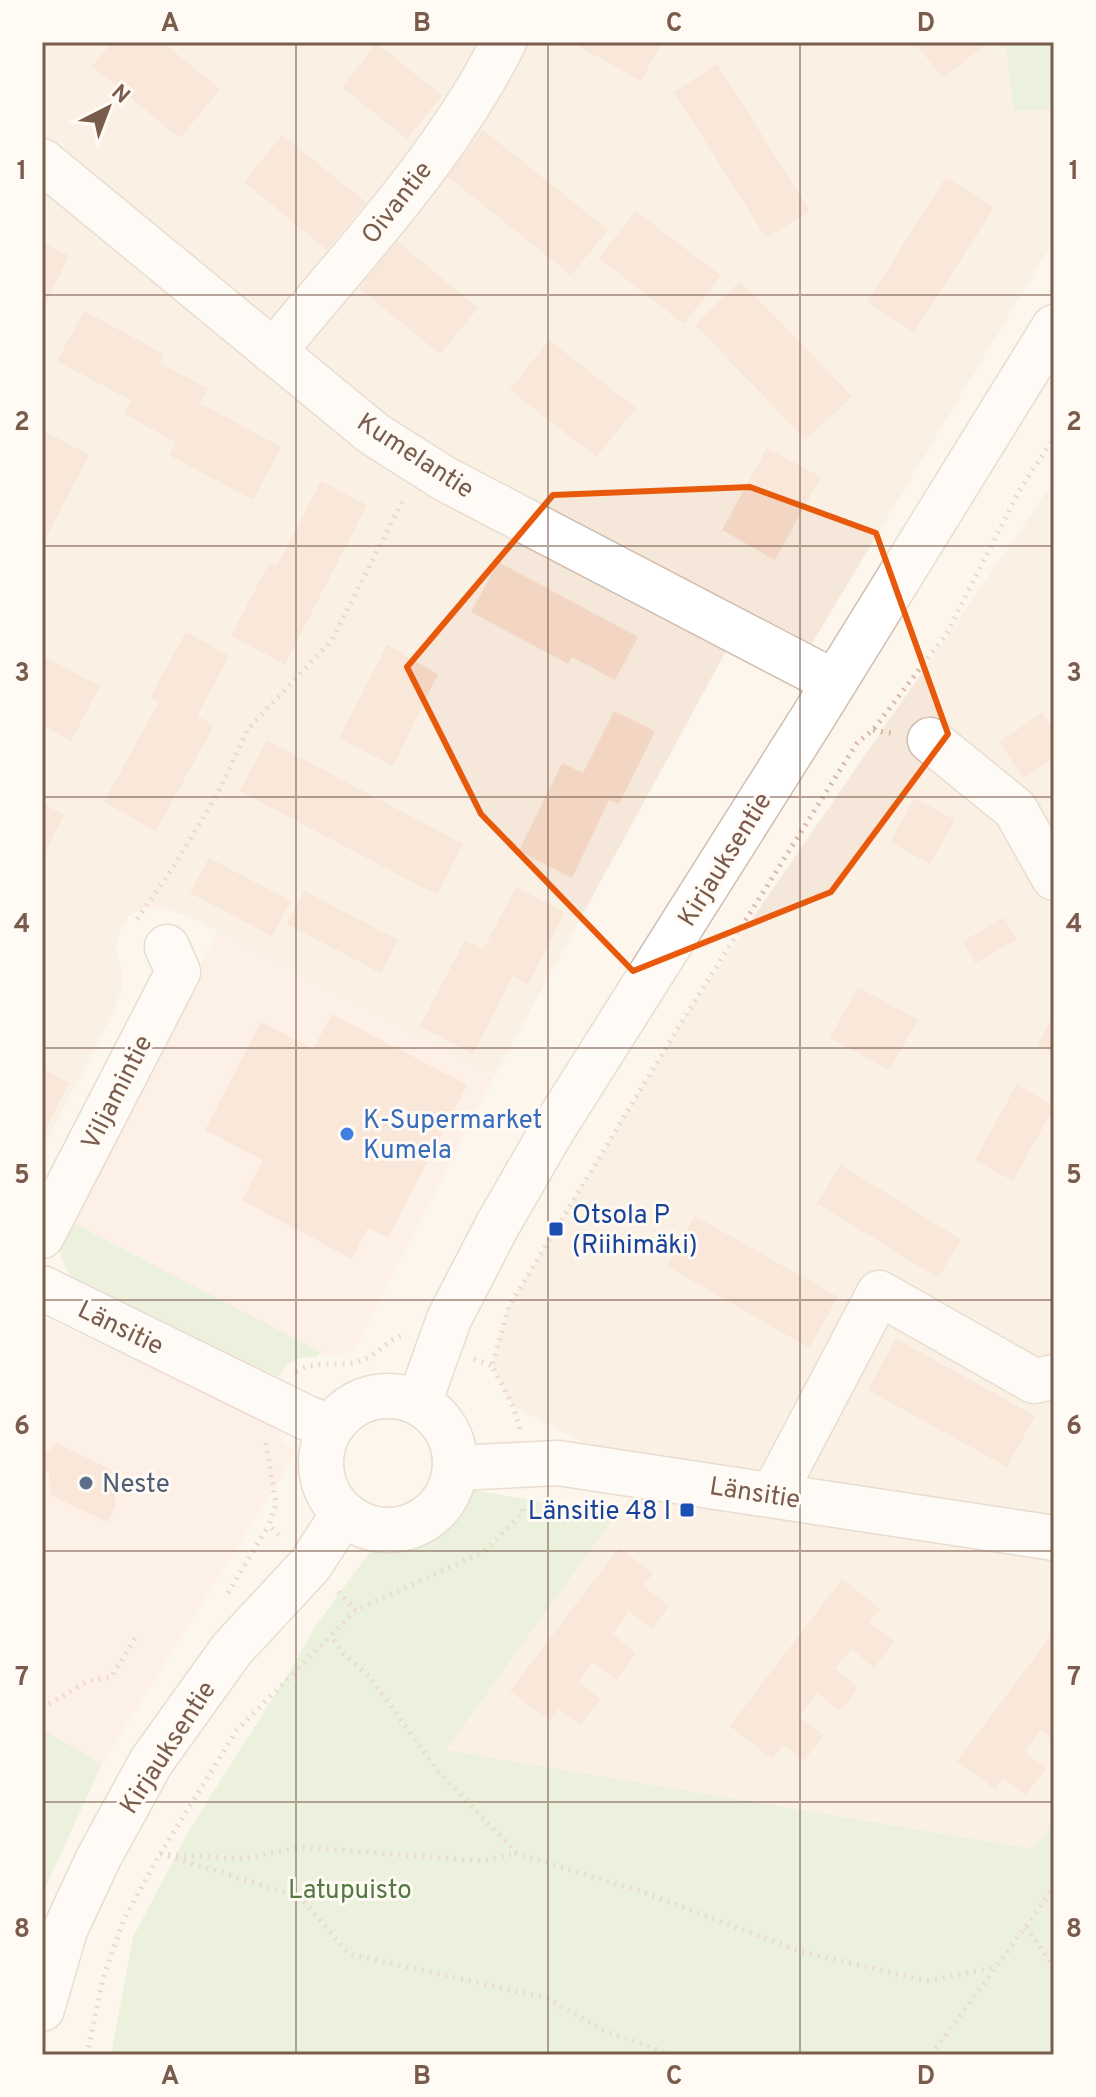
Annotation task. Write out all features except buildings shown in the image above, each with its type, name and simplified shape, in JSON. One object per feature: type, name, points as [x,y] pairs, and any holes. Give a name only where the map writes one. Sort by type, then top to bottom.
[{"type":"street","name":"Oivantie","points":[[273,352],[408,189],[460,118],[504,42]]},
{"type":"street","name":"Kumelantie","points":[[42,161],[374,434],[445,479],[834,682]]},
{"type":"street","name":"Kirjauksentie","points":[[419,1403],[449,1319],[550,1134],[1054,327]]},
{"type":"street","points":[[930,740],[1015,809],[1054,878]]},
{"type":"street","name":"Viljamintie","points":[[42,1236],[178,972],[167,947]]},
{"type":"street","name":"Länsitie","points":[[42,1288],[330,1427]]},
{"type":"street","points":[[773,1495],[879,1293],[1034,1381],[1054,1377]]},
{"type":"street","points":[[394,1395],[419,1403],[432,1411],[446,1427],[454,1447],[456,1468],[450,1489],[439,1507],[423,1521],[403,1529],[382,1530],[361,1525],[343,1514],[329,1497],[321,1478],[320,1456],[325,1435],[336,1418],[353,1404],[372,1396],[394,1395]]},
{"type":"street","name":"Länsitie","points":[[456,1468],[558,1463],[1054,1538]]},
{"type":"street","name":"Kirjauksentie","points":[[42,2009],[65,1930],[98,1859],[151,1762],[232,1649],[310,1565],[343,1514]]},
{"type":"path","points":[[87,2055],[103,1978],[124,1919],[160,1854],[237,1730],[356,1610],[483,1552],[523,1513],[518,1463],[520,1430],[513,1406],[492,1366],[509,1306],[839,769],[947,633],[1019,491],[1054,438]]},
{"type":"path","points":[[159,887],[218,793],[248,729],[332,640],[422,463]]},
{"type":"path","points":[[220,1605],[269,1525],[276,1504],[267,1445],[258,1432]]},
{"type":"path","points":[[269,1525],[356,1610]]},
{"type":"path","points":[[42,1708],[88,1681],[111,1677],[137,1635]]},
{"type":"path","points":[[331,1636],[344,1654],[370,1677],[437,1770],[515,1853]]},
{"type":"path","points":[[160,1854],[243,1859],[300,1847],[484,1861],[515,1853],[643,1892],[799,1951],[927,1981],[996,1967]]},
{"type":"path","points":[[160,1854],[300,1897],[349,1954],[547,1998],[604,2031],[673,2055]]},
{"type":"path","points":[[931,2055],[1054,1888]]},
{"type":"path","points":[[1026,1927],[1054,1967]]},
{"type":"highlighted area","points":[[750,487],[876,533],[948,734],[831,892],[633,971],[481,814],[407,667],[553,495]]},
{"type":"shaded area","points":[[42,42],[1005,42],[1014,111],[1054,110],[1054,240],[799,665],[736,633],[495,1075],[192,918],[164,908],[140,909],[128,917],[119,932],[116,948],[123,973],[114,1010],[42,1152]]},
{"type":"shaded area","points":[[1054,481],[1054,1822],[1033,1849],[446,1750],[616,1515],[648,1477],[513,1406],[492,1366],[509,1306],[686,1015]]},
{"type":"shaded area","points":[[218,932],[495,1075],[353,1352],[324,1356],[67,1223]]},
{"type":"shaded area","points":[[42,1317],[262,1415],[295,1454],[102,1764],[42,1729]]},
{"type":"green space","points":[[1005,42],[1054,42],[1054,110],[1014,111]]},
{"type":"green space","points":[[73,1223],[321,1352],[317,1357],[290,1363],[279,1377],[87,1289],[70,1274],[61,1255],[59,1239]]},
{"type":"green space","name":"Latupuisto","points":[[445,1485],[616,1515],[446,1750],[1033,1849],[1054,1822],[1054,2055],[111,2055],[133,1937],[191,1827],[316,1625],[408,1500]]},
{"type":"green space","points":[[42,1729],[102,1764],[42,1895]]},
{"type":"place","name":"K-Supermarket Kumela","points":[[347,1134]]},
{"type":"place","name":"Otsola P (Riihimäki)","points":[[556,1229]]},
{"type":"place","name":"Neste","points":[[86,1483]]},
{"type":"place","name":"Länsitie 48 I","points":[[687,1510]]}]
